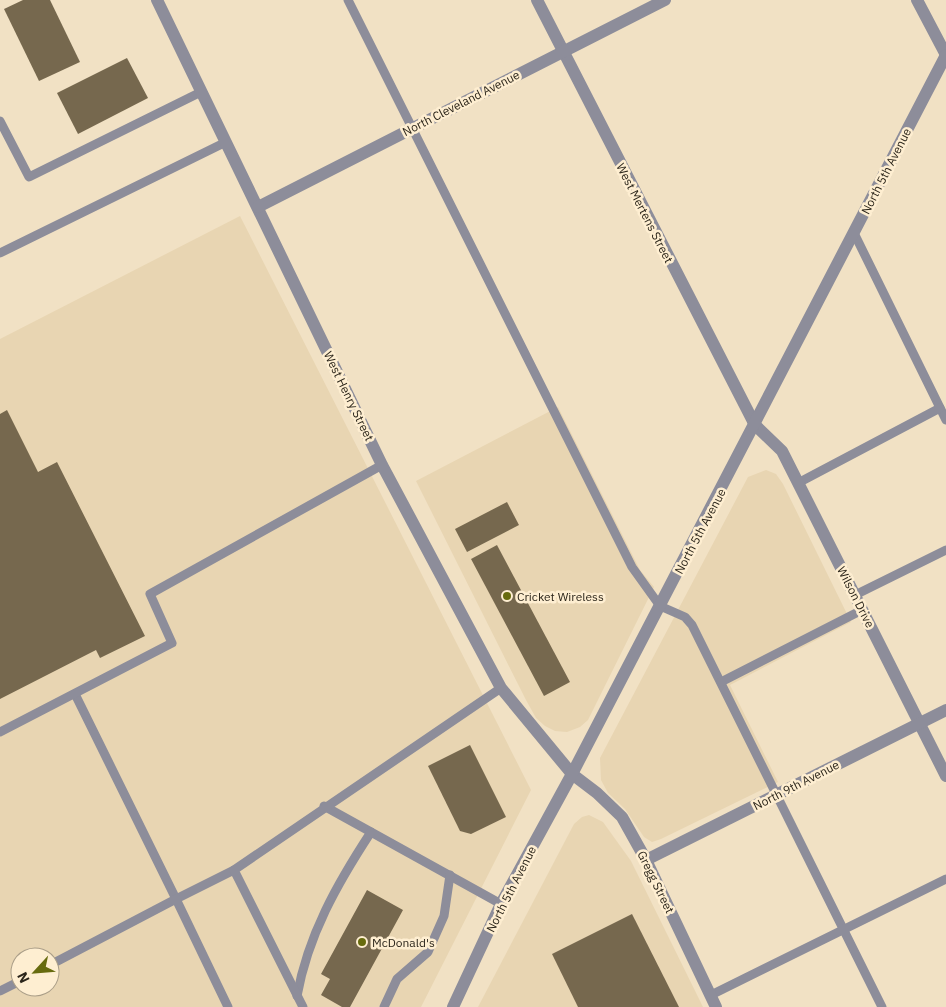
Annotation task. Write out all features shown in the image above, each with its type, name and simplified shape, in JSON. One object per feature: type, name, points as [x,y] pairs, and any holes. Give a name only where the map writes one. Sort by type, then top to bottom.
[{"type":"street","name":"West Henry Street","points":[[157,0],[382,465],[501,688],[572,774]]},
{"type":"street","name":"West Mertens Street","points":[[536,0],[755,425]]},
{"type":"street","name":"North Cleveland Avenue","points":[[258,207],[665,0]]},
{"type":"street","points":[[917,0],[946,55]]},
{"type":"street","name":"North 5th Avenue","points":[[453,1007],[501,904],[572,774],[755,425],[946,55]]},
{"type":"street","name":"Wilson Drive","points":[[755,425],[782,452],[946,776]]},
{"type":"street","name":"North 9th Avenue","points":[[646,860],[946,710]]},
{"type":"street","name":"Gregg Street","points":[[572,774],[597,793],[622,817],[646,860],[713,1001]]},
{"type":"lane","points":[[348,0],[632,567],[660,606],[685,617],[692,624],[882,1007]]},
{"type":"lane","points":[[0,121],[29,177],[201,92]]},
{"type":"lane","points":[[0,253],[226,142]]},
{"type":"lane","points":[[854,233],[946,420]]},
{"type":"lane","points":[[798,483],[940,408]]},
{"type":"lane","points":[[0,732],[172,643],[150,594],[382,465]]},
{"type":"lane","points":[[855,595],[946,550]]},
{"type":"lane","points":[[721,682],[862,610]]},
{"type":"lane","points":[[60,960],[234,870],[324,806],[501,688]]},
{"type":"lane","points":[[74,694],[228,1007]]},
{"type":"lane","points":[[324,806],[501,904]]},
{"type":"lane","points":[[297,996],[303,964],[326,906],[371,832]]},
{"type":"lane","points":[[234,870],[302,1007]]},
{"type":"lane","points":[[384,1007],[397,979],[428,952],[444,916],[450,875]]},
{"type":"lane","points":[[713,1001],[844,930],[946,879]]},
{"type":"shaded area","points":[[240,216],[531,790],[421,1007],[0,1007],[0,339]]},
{"type":"shaded area","points":[[558,407],[640,570],[654,587],[588,720],[580,727],[567,732],[555,731],[545,726],[536,718],[416,481]]},
{"type":"shaded area","points":[[766,470],[776,474],[783,484],[851,622],[730,685],[778,782],[652,842],[644,837],[625,809],[608,793],[601,780],[600,758],[748,477]]},
{"type":"shaded area","points":[[589,815],[603,822],[631,861],[703,1007],[478,1007],[574,824],[582,817]]},
{"type":"building","points":[[23,0],[50,0],[80,62],[39,81],[4,9]]},
{"type":"building","points":[[127,58],[148,98],[78,134],[57,93]]},
{"type":"building","points":[[7,410],[38,472],[57,462],[145,636],[100,658],[96,650],[0,699],[0,414]]},
{"type":"building","points":[[507,502],[519,525],[467,552],[455,529]]},
{"type":"building","points":[[497,545],[570,682],[544,696],[471,559]]},
{"type":"building","points":[[470,745],[506,817],[471,834],[460,831],[428,766]]},
{"type":"building","name":"McDonald's","points":[[367,890],[403,910],[350,1007],[342,1007],[321,995],[330,979],[321,974]]},
{"type":"building","points":[[632,914],[679,1007],[578,1007],[552,954]]},
{"type":"place","name":"Cricket Wireless","points":[[507,596]]},
{"type":"place","name":"McDonald's","points":[[362,942]]}]
